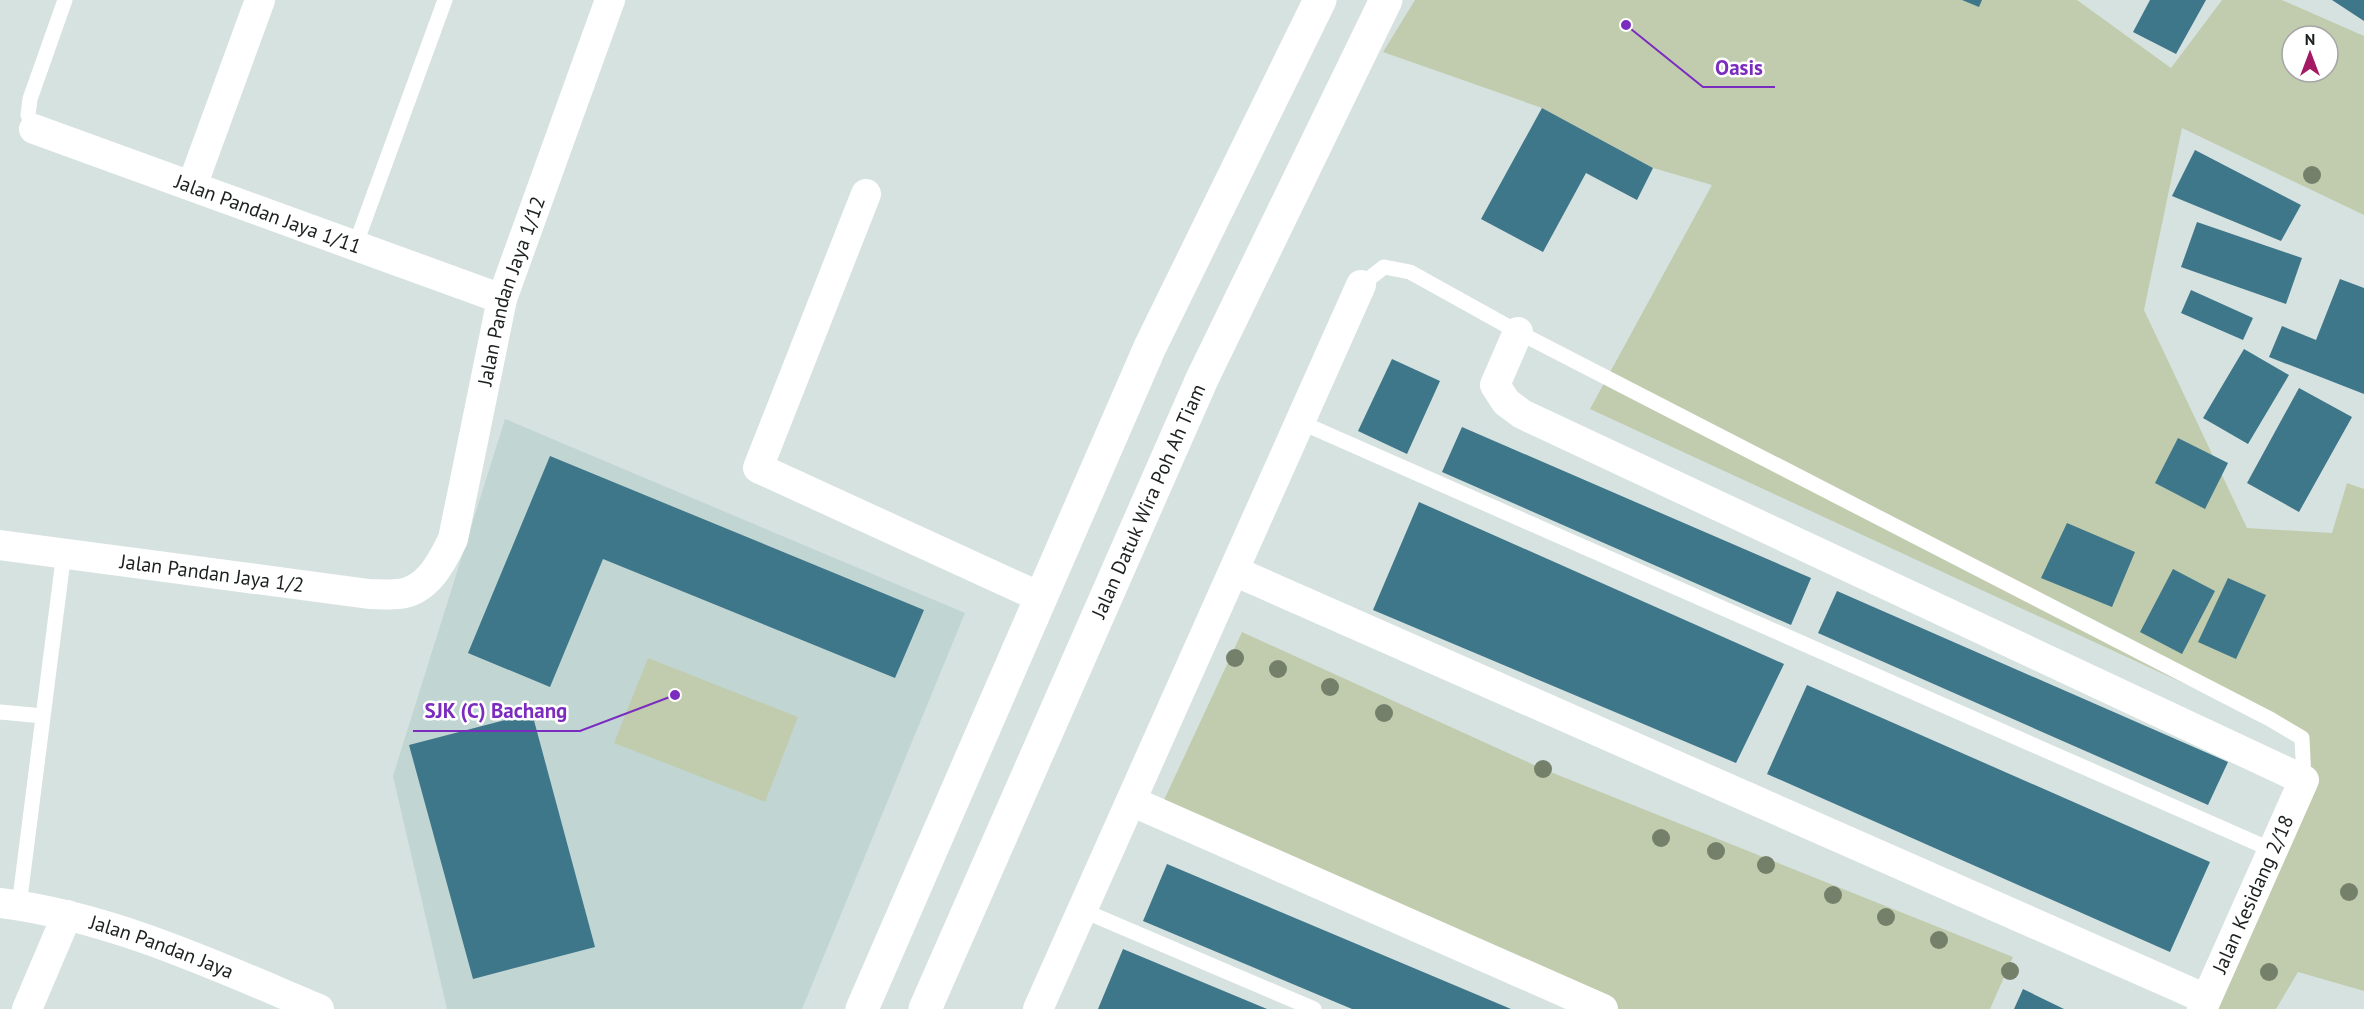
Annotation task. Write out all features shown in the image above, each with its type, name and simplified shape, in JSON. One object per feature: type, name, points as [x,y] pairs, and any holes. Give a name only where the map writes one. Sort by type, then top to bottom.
[{"type":"street","points":[[192,186],[260,0]]},
{"type":"street","name":"Jalan Pandan Jaya 1/12","points":[[425,583],[441,563],[453,538],[502,299],[610,0]]},
{"type":"street","points":[[862,1009],[1150,347],[1320,0]]},
{"type":"street","name":"Jalan Datuk Wira Poh Ah Tiam","points":[[925,1009],[1202,380],[1386,0]]},
{"type":"street","name":"Jalan Pandan Jaya 1/11","points":[[34,129],[502,299]]},
{"type":"street","points":[[866,194],[758,468],[1040,597]]},
{"type":"street","points":[[1038,1009],[1361,285]]},
{"type":"street","points":[[1518,332],[1495,385],[1506,402],[1522,414],[2304,780]]},
{"type":"street","name":"Jalan Pandan Jaya 1/2","points":[[0,545],[369,594],[401,594],[425,583]]},
{"type":"street","points":[[1234,571],[2204,1004]]},
{"type":"street","name":"Jalan Kesidang 2/18","points":[[2204,1004],[2304,780]]},
{"type":"street","points":[[1131,801],[1604,1009]]},
{"type":"street","name":"Jalan Pandan Jaya","points":[[10,905],[67,915],[111,927],[319,1009]]},
{"type":"street","points":[[27,1009],[67,915]]},
{"type":"lane","points":[[34,129],[28,115],[30,99],[65,0]]},
{"type":"lane","points":[[355,246],[446,0]]},
{"type":"lane","points":[[1361,285],[1384,267],[1410,272],[1518,332],[2270,719],[2302,738],[2304,780]]},
{"type":"lane","points":[[1300,422],[2272,850]]},
{"type":"lane","points":[[10,905],[43,716],[64,552]]},
{"type":"lane","points":[[0,712],[43,716]]},
{"type":"lane","points":[[1082,910],[1314,1009]]},
{"type":"shaded area","points":[[505,419],[965,613],[802,1009],[447,1009],[393,776]]},
{"type":"green space","points":[[1415,0],[2077,0],[2171,68],[2222,0],[2282,0],[2337,24],[2280,24],[2280,84],[2340,84],[2340,25],[2364,36],[2364,215],[2182,128],[2144,310],[2247,528],[2332,533],[2347,483],[2364,489],[2364,991],[2298,972],[2276,1009],[2202,1009],[2304,780],[2302,738],[1590,409],[1712,185],[1653,168],[1542,108],[1383,52]]},
{"type":"green space","points":[[1242,632],[1543,769],[2013,957],[1990,1009],[1603,1009],[1158,813]]},
{"type":"green space","points":[[648,658],[798,717],[765,802],[614,743]]},
{"type":"building","points":[[1962,0],[1982,0],[1979,7]]},
{"type":"building","points":[[2150,0],[2206,0],[2176,54],[2133,32]]},
{"type":"building","points":[[2332,0],[2364,0],[2364,21]]},
{"type":"building","points":[[1542,108],[1653,168],[1637,200],[1586,173],[1543,252],[1481,219]]},
{"type":"building","points":[[2195,150],[2301,205],[2281,241],[2172,196]]},
{"type":"building","points":[[2197,222],[2302,258],[2286,304],[2181,267]]},
{"type":"building","points":[[2340,279],[2364,288],[2364,394],[2269,357],[2282,326],[2316,340]]},
{"type":"building","points":[[2191,290],[2253,318],[2243,340],[2181,313]]},
{"type":"building","points":[[2244,349],[2289,375],[2248,444],[2203,418]]},
{"type":"building","points":[[1392,359],[1440,381],[1407,454],[1358,431]]},
{"type":"building","points":[[2299,388],[2352,417],[2299,512],[2247,483]]},
{"type":"building","points":[[1462,427],[1811,578],[1791,625],[1442,472]]},
{"type":"building","points":[[2178,438],[2228,463],[2205,509],[2155,483]]},
{"type":"building","points":[[550,456],[924,610],[895,678],[603,559],[550,687],[468,653]]},
{"type":"building","points":[[1419,502],[1784,664],[1736,763],[1373,610]]},
{"type":"building","points":[[2067,523],[2135,552],[2112,607],[2041,578]]},
{"type":"building","points":[[2173,569],[2215,591],[2182,654],[2140,632]]},
{"type":"building","points":[[2228,578],[2266,595],[2236,659],[2198,642]]},
{"type":"building","points":[[1837,591],[2228,762],[2208,805],[1818,633]]},
{"type":"building","points":[[1807,685],[2210,862],[2170,952],[1767,774]]},
{"type":"building","points":[[532,713],[595,947],[473,979],[409,745]]},
{"type":"building","points":[[1167,864],[1511,1009],[1352,1009],[1143,921]]},
{"type":"building","points":[[1123,949],[1267,1009],[1098,1009]]},
{"type":"building","points":[[2023,989],[2064,1009],[2014,1009]]},
{"type":"place","name":"Oasis","points":[[1626,25]]},
{"type":"place","name":"SJK (C) Bachang","points":[[675,695]]}]
